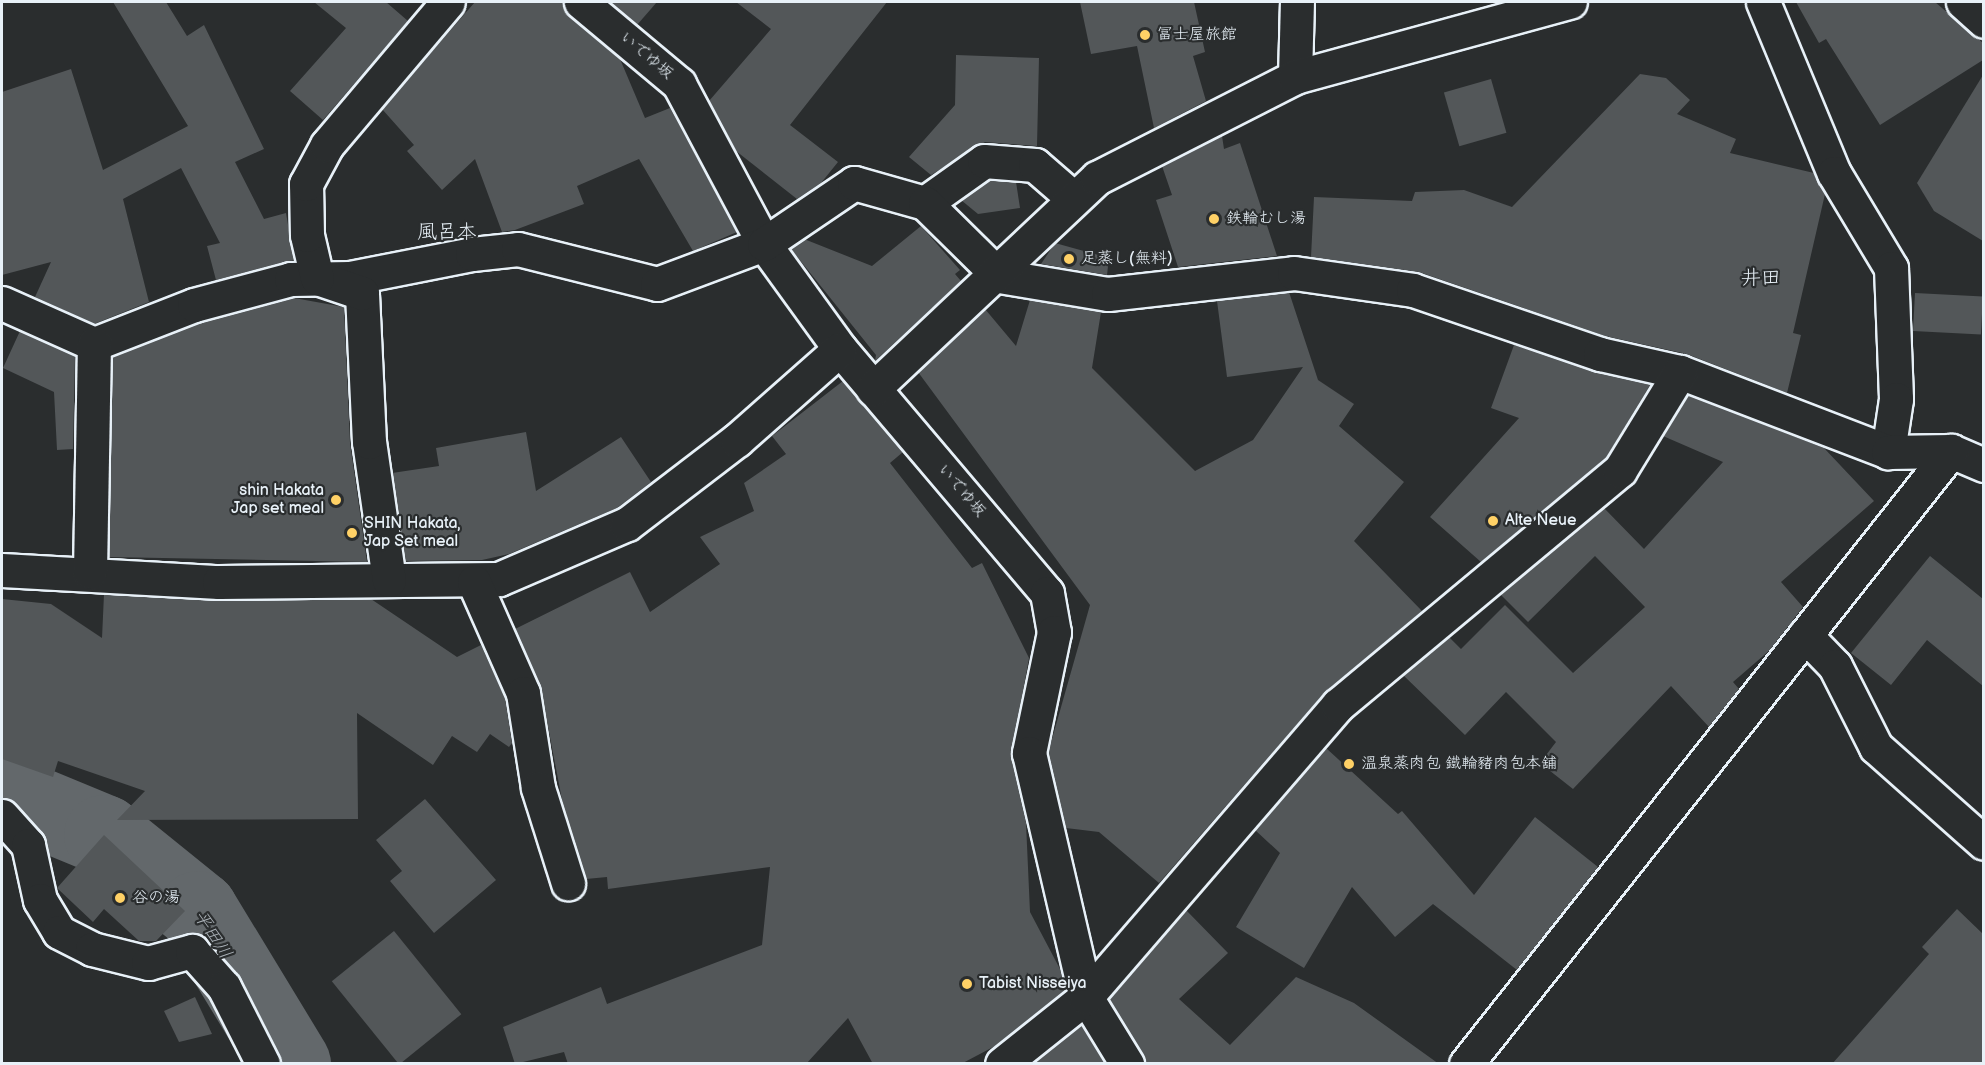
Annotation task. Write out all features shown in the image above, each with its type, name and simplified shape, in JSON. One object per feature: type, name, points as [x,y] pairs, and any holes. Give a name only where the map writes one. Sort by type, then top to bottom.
[{"type":"street","points":[[318,278],[307,235],[306,184],[327,145],[448,2]]},
{"type":"street","name":"いでゆ坂","points":[[581,2],[679,84],[764,244],[840,349],[1047,593],[1054,632],[1029,753],[1086,997],[1127,1064]]},
{"type":"street","points":[[1296,77],[1297,2]]},
{"type":"street","points":[[873,389],[999,276],[1073,198],[1097,178],[1296,77],[1570,2]]},
{"type":"street","points":[[1763,2],[1834,173],[1891,268],[1896,399],[1888,452]]},
{"type":"street","points":[[1963,2],[1983,21]]},
{"type":"street","points":[[925,203],[984,161],[1035,165],[1073,198]]},
{"type":"street","points":[[2,303],[94,344],[194,305],[291,279],[350,278],[518,249],[657,284],[764,244],[854,183],[925,203],[999,276],[1108,294],[1294,273],[1413,290],[1600,354],[1680,372],[1888,452],[1951,451],[1983,465]]},
{"type":"street","points":[[318,278],[362,293],[369,442],[389,580]]},
{"type":"street","points":[[90,572],[94,344]]},
{"type":"street","points":[[2,570],[90,572],[219,582],[389,580],[474,582],[499,579],[627,524],[737,440],[840,349]]},
{"type":"street","points":[[1002,1064],[1086,997],[1338,705],[1620,470],[1680,372]]},
{"type":"street","points":[[1466,1064],[1951,451]]},
{"type":"street","points":[[474,582],[523,693],[538,788],[568,883]]},
{"type":"street","points":[[1805,636],[1835,666],[1876,747],[1983,843]]},
{"type":"street","points":[[2,816],[28,845],[40,900],[59,932],[92,949],[148,963],[192,951],[224,987],[263,1064]]},
{"type":"building","points":[[113,2],[166,2],[187,36],[204,25],[264,149],[235,162],[264,219],[286,213],[294,260],[216,280],[207,246],[220,243],[181,168],[123,199],[149,302],[94,324],[35,297],[51,262],[2,275],[2,92],[71,69],[103,170],[188,126]]},
{"type":"building","points":[[314,2],[386,2],[408,21],[323,120],[290,91],[346,28]]},
{"type":"building","points":[[475,2],[563,2],[569,16],[620,59],[645,118],[670,108],[737,232],[693,251],[639,159],[577,186],[584,204],[515,230],[502,232],[475,159],[442,190],[407,151],[414,145],[382,109]]},
{"type":"building","points":[[610,2],[657,2],[637,25]]},
{"type":"building","points":[[736,2],[887,2],[790,125],[838,162],[821,183],[797,199],[736,151],[709,101],[771,29]]},
{"type":"building","points":[[1080,2],[1194,2],[1205,52],[1193,56],[1206,101],[1154,128],[1137,46],[1091,54]]},
{"type":"building","points":[[1796,2],[1935,2],[1983,43],[1983,60],[1880,125],[1826,39],[1819,43]]},
{"type":"building","points":[[956,55],[1039,58],[1037,146],[985,142],[931,175],[909,157],[955,105]]},
{"type":"building","points":[[1640,74],[1666,78],[1690,100],[1677,114],[1736,139],[1730,153],[1814,173],[1825,194],[1793,333],[1801,335],[1787,393],[1687,354],[1605,336],[1419,272],[1311,257],[1314,197],[1412,201],[1415,192],[1464,190],[1512,207]]},
{"type":"building","points":[[1983,75],[1983,241],[1934,211],[1917,183]]},
{"type":"building","points":[[1491,79],[1506,133],[1459,146],[1444,93]]},
{"type":"building","name":"鉄輪むし湯","points":[[1222,136],[1224,149],[1240,143],[1277,256],[1178,267],[1156,200],[1172,195],[1162,166]]},
{"type":"building","points":[[989,180],[1016,182],[1020,208],[978,214],[961,200]]},
{"type":"building","points":[[921,226],[960,270],[955,274],[961,281],[875,361],[876,355],[791,249],[804,239],[872,266]]},
{"type":"building","name":"足蒸し(無料)","points":[[1055,243],[1109,258],[1107,275],[1041,264]]},
{"type":"building","points":[[1289,292],[1318,380],[1354,404],[1339,426],[1404,482],[1354,541],[1422,611],[1324,693],[1159,883],[1099,832],[1066,828],[1048,753],[1090,605],[918,372],[985,309],[1016,346],[1030,300],[1101,312],[1092,368],[1195,471],[1253,440],[1303,367],[1227,377],[1217,301]]},
{"type":"building","points":[[1915,293],[1983,297],[1981,335],[1913,331]]},
{"type":"building","points":[[294,298],[344,307],[350,443],[367,562],[109,557],[113,357],[200,323]]},
{"type":"building","points":[[20,331],[75,356],[73,449],[57,450],[54,392],[3,368]]},
{"type":"building","points":[[1514,345],[1650,385],[1606,458],[1481,562],[1430,517],[1519,418],[1491,408]]},
{"type":"building","points":[[843,381],[903,452],[890,463],[972,568],[982,563],[1029,658],[1011,757],[1026,823],[1030,912],[1060,969],[1065,990],[995,1046],[961,1064],[873,1064],[848,1018],[806,1064],[568,1064],[564,1052],[515,1064],[503,1027],[601,987],[607,1004],[762,945],[770,867],[608,889],[607,877],[586,879],[563,805],[541,690],[515,629],[630,572],[650,612],[720,564],[700,537],[754,511],[744,483],[786,454],[772,436]]},
{"type":"building","points":[[1688,395],[1824,448],[1874,501],[1781,582],[1803,607],[1770,650],[1733,682],[1739,689],[1709,727],[1671,686],[1573,789],[1540,763],[1556,742],[1506,692],[1465,735],[1403,675],[1449,637],[1461,649],[1505,605],[1573,673],[1645,607],[1595,556],[1528,622],[1500,594],[1604,508],[1644,549],[1723,462],[1663,436]]},
{"type":"building","points":[[526,432],[536,491],[621,437],[651,482],[617,508],[509,554],[482,560],[405,561],[392,473],[439,466],[436,448]]},
{"type":"building","points":[[1930,556],[1983,599],[1983,686],[1927,640],[1891,685],[1851,653]]},
{"type":"building","points":[[104,594],[219,601],[371,599],[457,657],[481,645],[505,698],[512,743],[509,747],[490,734],[477,752],[452,736],[433,765],[357,713],[358,819],[117,820],[145,791],[58,761],[53,777],[2,759],[2,599],[51,604],[102,638]]},
{"type":"building","points":[[1326,748],[1398,814],[1402,811],[1474,895],[1535,817],[1598,867],[1517,970],[1433,904],[1395,937],[1352,887],[1304,968],[1236,927],[1280,853],[1255,830]]},
{"type":"building","points":[[425,799],[496,880],[434,933],[390,881],[402,871],[376,840]]},
{"type":"building","name":"谷の湯","points":[[104,835],[185,911],[156,941],[139,941],[104,909],[93,922],[57,888]]},
{"type":"building","points":[[1957,909],[1983,934],[1983,1064],[1832,1064],[1929,954],[1922,947]]},
{"type":"building","points":[[1186,910],[1228,953],[1179,999],[1230,1045],[1296,977],[1354,1003],[1439,1064],[1146,1064],[1109,999]]},
{"type":"building","points":[[394,931],[461,1014],[399,1064],[332,981]]},
{"type":"building","points":[[195,997],[212,1034],[179,1042],[164,1011]]},
{"type":"building","points":[[1081,1025],[1105,1064],[1036,1064],[1035,1062]]},
{"type":"waterway","name":"平田川","points":[[2,793],[104,835],[198,911],[291,1064]]},
{"type":"place","name":"冨士屋旅館","points":[[1145,35]]},
{"type":"place","name":"鉄輪むし湯","points":[[1214,219]]},
{"type":"place","name":"足蒸し(無料)","points":[[1069,259]]},
{"type":"place","name":"shin Hakata Jap set meal","points":[[336,500]]},
{"type":"place","name":"Alte Neue","points":[[1493,521]]},
{"type":"place","name":"SHIN Hakata, Jap Set meal","points":[[352,533]]},
{"type":"place","name":"溫泉蒸肉包 鐵輪豬肉包本舖","points":[[1349,764]]},
{"type":"place","name":"谷の湯","points":[[120,898]]},
{"type":"place","name":"Tabist Nisseiya","points":[[967,984]]},
{"type":"district","name":"風呂本","points":[[447,232]]},
{"type":"district","name":"井田","points":[[1761,278]]}]
